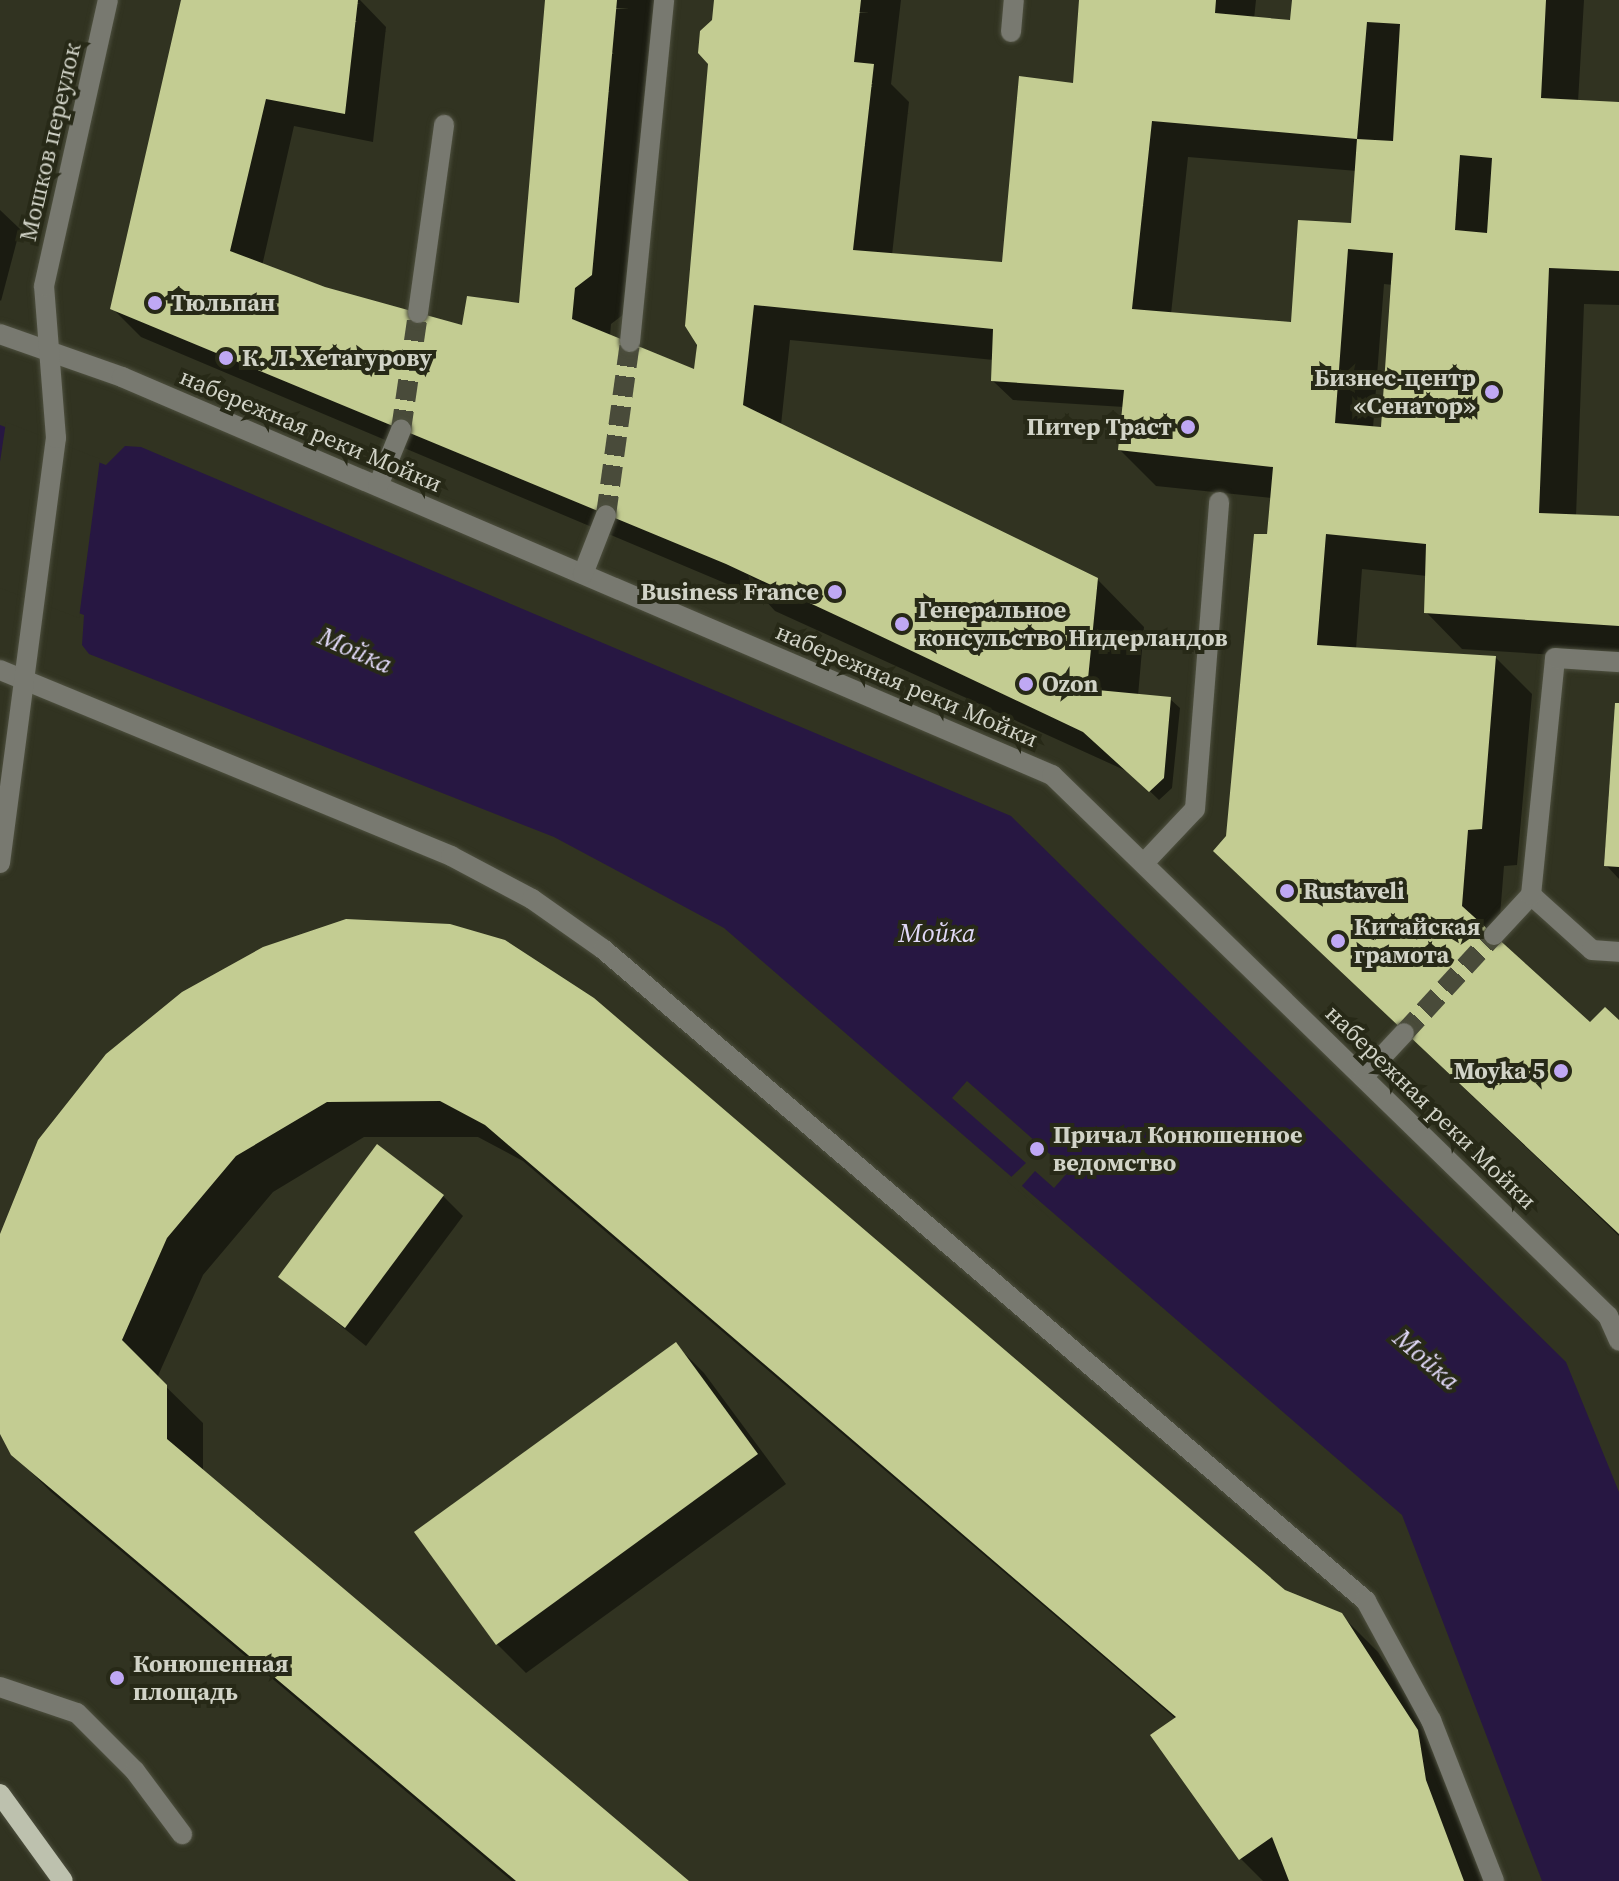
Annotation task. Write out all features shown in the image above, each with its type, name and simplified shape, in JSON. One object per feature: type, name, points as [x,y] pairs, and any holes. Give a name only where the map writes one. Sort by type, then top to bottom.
[{"type":"main road","points":[[0,1794],[8,1822],[63,1881]]},
{"type":"street","name":"Мошков переулок","points":[[0,863],[21,677],[56,438],[44,286],[108,0]]},
{"type":"street","points":[[630,342],[664,0]]},
{"type":"street","points":[[1011,32],[1014,0]]},
{"type":"street","points":[[418,313],[444,125]]},
{"type":"street","name":"набережная реки Мойки","points":[[0,334],[48,349],[378,486],[1052,775],[1614,1316],[1619,1341]]},
{"type":"street","points":[[378,486],[401,430]]},
{"type":"street","points":[[1144,863],[1195,809],[1219,502]]},
{"type":"street","points":[[583,574],[606,515]]},
{"type":"street","points":[[1494,935],[1531,895],[1555,658],[1619,662]]},
{"type":"street","points":[[0,670],[451,856],[532,899],[603,949],[1366,1601],[1431,1720],[1494,1881]]},
{"type":"street","points":[[1531,895],[1592,950],[1619,952]]},
{"type":"street","points":[[1363,1077],[1404,1033]]},
{"type":"street","points":[[0,1687],[77,1713],[135,1771],[182,1834]]},
{"type":"water","name":"Мойка","points":[[0,425],[106,465],[125,446],[141,447],[1011,816],[1566,1362],[1619,1492],[1619,1881],[1542,1881],[1402,1515],[724,928],[554,837],[89,654],[82,645],[84,615],[0,584]]},
{"type":"pier","points":[[6,422],[100,459],[79,618],[0,588],[0,462]]},
{"type":"pier","points":[[967,1081],[1069,1171],[1054,1188],[1035,1171],[1020,1188],[1052,1220],[1007,1181],[1026,1163],[952,1098]]},
{"type":"building","points":[[181,0],[358,0],[345,114],[266,99],[230,251],[325,287],[462,325],[467,296],[519,303],[545,0],[617,0],[592,275],[575,288],[572,319],[694,369],[697,345],[685,326],[708,64],[698,53],[700,31],[712,20],[714,0],[861,0],[854,62],[874,64],[853,250],[1002,262],[1019,76],[1073,83],[1079,0],[1216,0],[1215,13],[1290,20],[1292,0],[1546,0],[1541,98],[1619,102],[1619,271],[1549,268],[1539,513],[1619,516],[1619,626],[1424,613],[1426,544],[1326,534],[1317,645],[1496,656],[1482,829],[1468,830],[1462,906],[1590,1022],[1605,1007],[1619,1020],[1619,1234],[1213,851],[1226,836],[1254,534],[1267,534],[1273,467],[1118,450],[1124,390],[991,381],[993,329],[754,305],[743,405],[1098,578],[1087,689],[1171,697],[1164,778],[1149,792],[1083,732],[726,564],[110,309]],"holes":[[[1367,22],[1400,24],[1393,141],[1357,139]],[[1152,121],[1357,139],[1351,223],[1298,220],[1291,322],[1132,309]],[[1460,155],[1492,158],[1487,233],[1455,230]],[[1348,249],[1393,253],[1381,427],[1335,423]]]},
{"type":"building","points":[[1615,703],[1619,703],[1619,867],[1604,866]]},
{"type":"building","points":[[346,919],[450,924],[505,940],[594,998],[1285,1590],[1342,1613],[1418,1730],[1426,1780],[1464,1881],[1289,1881],[1272,1837],[1239,1860],[1150,1735],[1176,1717],[485,1125],[440,1101],[327,1102],[236,1156],[167,1238],[122,1340],[167,1385],[167,1439],[689,1881],[516,1881],[11,1455],[0,1434],[0,1234],[38,1140],[106,1054],[182,992],[263,947]]},
{"type":"building","points":[[377,1144],[444,1195],[345,1328],[278,1277]]},
{"type":"building","points":[[676,1342],[758,1454],[496,1645],[414,1532]]},
{"type":"tunnel","points":[[401,430],[418,313]]},
{"type":"tunnel","points":[[606,515],[630,342]]},
{"type":"tunnel","points":[[1404,1033],[1494,935]]},
{"type":"place","name":"Тюльпан","points":[[155,303]]},
{"type":"place","name":"К. Л. Хетагурову","points":[[226,358]]},
{"type":"place","name":"Бизнес-центр «Сенатор»","points":[[1492,392]]},
{"type":"place","name":"Питер Траст","points":[[1188,427]]},
{"type":"place","name":"Business France","points":[[835,592]]},
{"type":"place","name":"Генеральное консульство Нидерландов","points":[[902,624]]},
{"type":"place","name":"Ozon","points":[[1026,684]]},
{"type":"place","name":"Rustaveli","points":[[1287,891]]},
{"type":"place","name":"Китайская грамота","points":[[1338,941]]},
{"type":"place","name":"Moyka 5","points":[[1561,1071]]},
{"type":"place","name":"Причал Конюшенное ведомство","points":[[1037,1149]]},
{"type":"place","name":"Конюшенная площадь","points":[[117,1678]]}]
